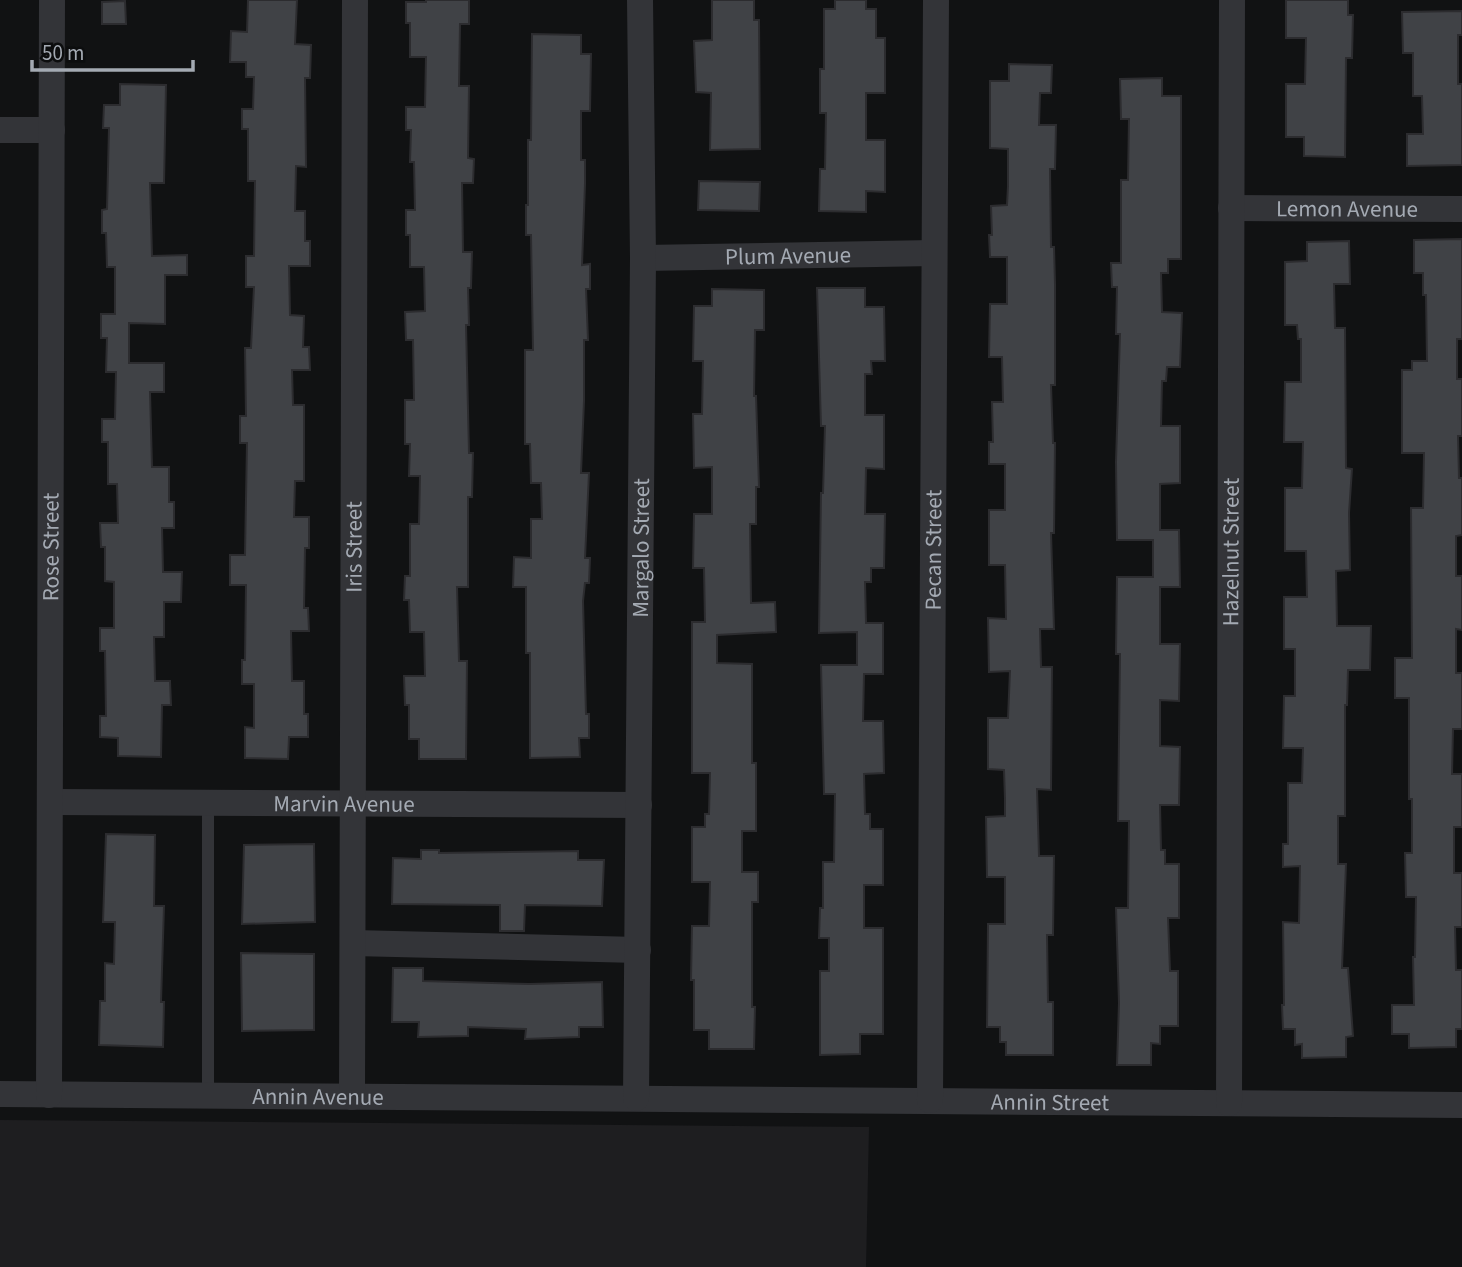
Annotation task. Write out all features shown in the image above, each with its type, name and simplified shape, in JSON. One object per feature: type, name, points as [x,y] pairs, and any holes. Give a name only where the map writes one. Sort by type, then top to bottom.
[{"type":"street","name":"Rose Street","points":[[49,1094],[52,0]]},
{"type":"street","name":"Iris Street","points":[[352,1097],[355,0]]},
{"type":"street","name":"Margalo Street","points":[[636,1098],[643,258],[640,0]]},
{"type":"street","name":"Pecan Street","points":[[930,1100],[936,0]]},
{"type":"street","name":"Hazelnut Street","points":[[1229,1103],[1232,0]]},
{"type":"street","points":[[0,130],[52,130]]},
{"type":"street","name":"Lemon Avenue","points":[[1231,208],[1462,209]]},
{"type":"street","name":"Plum Avenue","points":[[643,258],[934,253]]},
{"type":"street","name":"Marvin Avenue","points":[[50,802],[639,805]]},
{"type":"street","points":[[353,943],[638,950]]},
{"type":"street","name":"Annin Avenue","points":[[0,1094],[636,1098]]},
{"type":"street","name":"Annin Street","points":[[636,1098],[1462,1105]]},
{"type":"lane","points":[[208,803],[208,1096]]},
{"type":"shaded area","points":[[0,1120],[869,1127],[866,1267],[0,1267]]},
{"type":"building","points":[[248,0],[297,0],[295,44],[311,45],[310,78],[305,78],[306,167],[296,166],[295,211],[305,211],[305,241],[310,241],[310,266],[289,266],[290,315],[304,316],[303,347],[309,347],[310,370],[292,370],[293,405],[304,405],[304,481],[295,481],[294,517],[309,517],[309,548],[305,548],[304,608],[308,608],[309,631],[291,631],[292,681],[304,681],[304,714],[308,714],[308,737],[289,737],[288,759],[245,758],[245,727],[254,728],[254,684],[242,684],[246,585],[230,585],[230,555],[245,555],[247,443],[240,443],[240,416],[246,416],[245,348],[251,348],[254,287],[246,287],[246,256],[254,256],[255,181],[248,181],[248,129],[242,129],[242,109],[253,109],[254,77],[246,77],[246,62],[230,62],[231,31],[247,32]]},
{"type":"building","points":[[469,0],[469,24],[460,24],[459,86],[469,86],[468,158],[474,159],[473,183],[462,183],[463,252],[472,252],[471,288],[468,288],[469,325],[466,325],[469,453],[473,453],[472,497],[468,497],[468,587],[457,587],[459,661],[467,661],[466,759],[419,759],[419,739],[409,739],[409,705],[405,705],[404,676],[425,676],[424,632],[410,632],[409,600],[404,600],[405,576],[410,576],[410,524],[419,524],[420,476],[409,476],[410,444],[405,444],[405,400],[414,400],[413,340],[406,340],[405,312],[425,311],[424,267],[410,267],[410,235],[406,235],[406,210],[415,210],[414,162],[410,162],[411,130],[406,130],[406,107],[425,107],[426,57],[410,57],[410,23],[406,23],[406,2]]},
{"type":"building","points":[[712,0],[754,0],[754,20],[759,20],[760,149],[710,150],[711,93],[696,92],[694,41],[712,40]]},
{"type":"building","points":[[835,0],[866,0],[866,9],[876,9],[876,38],[885,38],[885,93],[866,93],[866,140],[885,140],[885,192],[866,191],[866,212],[819,211],[820,169],[825,169],[826,113],[820,113],[820,69],[824,69],[824,9],[835,9]]},
{"type":"building","points":[[1286,0],[1348,0],[1348,15],[1353,15],[1352,58],[1346,58],[1345,157],[1304,156],[1304,137],[1286,137],[1286,84],[1305,84],[1306,38],[1286,38]]},
{"type":"building","points":[[125,1],[126,24],[102,24],[102,2]]},
{"type":"building","points":[[1462,11],[1462,35],[1458,35],[1458,84],[1462,84],[1462,165],[1407,166],[1407,134],[1423,134],[1422,96],[1413,96],[1413,53],[1403,53],[1402,12]]},
{"type":"building","points":[[532,34],[581,35],[581,54],[591,54],[590,111],[581,111],[581,160],[585,160],[582,265],[590,264],[590,289],[586,289],[588,340],[584,340],[581,473],[589,473],[585,558],[590,558],[589,583],[585,583],[583,601],[589,738],[579,738],[580,757],[530,758],[530,653],[526,653],[526,587],[513,587],[514,557],[531,558],[531,519],[542,519],[541,483],[531,483],[530,444],[525,444],[525,350],[533,350],[531,235],[526,235],[528,140],[531,140]]},
{"type":"building","points":[[1009,64],[1052,65],[1051,93],[1040,93],[1039,125],[1056,125],[1055,169],[1050,169],[1051,247],[1054,247],[1055,284],[1055,385],[1051,385],[1055,443],[1054,533],[1051,533],[1054,629],[1040,629],[1041,667],[1052,667],[1051,790],[1037,789],[1039,856],[1054,856],[1053,935],[1047,935],[1048,1002],[1053,1002],[1053,1055],[1006,1055],[1006,1042],[1000,1042],[1000,1027],[987,1027],[988,924],[1005,924],[1005,877],[987,877],[986,817],[1005,816],[1004,770],[988,769],[988,718],[1008,718],[1010,671],[989,672],[988,618],[1006,619],[1005,565],[989,565],[989,510],[1005,510],[1005,464],[989,464],[989,442],[993,442],[992,402],[1003,402],[1002,357],[989,357],[990,304],[1007,304],[1007,257],[990,257],[989,235],[992,235],[991,206],[1007,205],[1008,186],[1008,149],[990,148],[990,81],[1009,81]]},
{"type":"building","points":[[1162,78],[1162,96],[1181,96],[1181,259],[1168,259],[1168,273],[1161,273],[1162,312],[1182,313],[1180,367],[1167,367],[1166,381],[1162,381],[1161,426],[1180,426],[1180,483],[1160,484],[1160,530],[1179,530],[1180,587],[1160,587],[1160,644],[1180,644],[1179,701],[1160,700],[1160,746],[1180,747],[1179,805],[1160,805],[1161,850],[1165,850],[1165,864],[1179,864],[1179,918],[1168,918],[1170,971],[1178,971],[1178,1026],[1160,1026],[1160,1044],[1151,1043],[1151,1065],[1117,1065],[1119,1003],[1116,908],[1128,908],[1129,821],[1118,821],[1120,654],[1116,654],[1117,577],[1153,577],[1153,540],[1117,540],[1116,462],[1120,334],[1116,334],[1117,287],[1112,287],[1111,263],[1121,263],[1121,180],[1128,180],[1129,119],[1121,119],[1120,79]]},
{"type":"building","points":[[120,84],[166,85],[164,183],[150,183],[152,256],[187,255],[187,275],[165,275],[165,324],[129,323],[129,363],[164,363],[164,392],[150,392],[152,467],[169,467],[169,502],[174,502],[174,528],[162,528],[163,572],[182,572],[181,602],[164,602],[164,637],[154,637],[155,681],[170,681],[171,705],[162,705],[161,757],[118,756],[118,738],[100,737],[100,716],[106,716],[105,651],[100,651],[100,628],[114,628],[114,582],[105,581],[105,547],[101,547],[100,523],[118,523],[117,484],[108,484],[108,442],[102,442],[102,419],[115,419],[116,372],[106,372],[107,338],[101,338],[101,314],[115,314],[115,267],[107,267],[106,233],[102,233],[102,210],[107,209],[109,128],[103,128],[104,105],[120,105]]},
{"type":"building","points":[[699,181],[760,182],[759,211],[698,210]]},
{"type":"building","points":[[1462,239],[1462,339],[1457,339],[1457,379],[1462,379],[1462,436],[1458,436],[1459,478],[1462,478],[1462,535],[1456,536],[1456,576],[1462,576],[1462,630],[1456,629],[1456,673],[1462,673],[1462,729],[1453,729],[1452,774],[1462,774],[1462,827],[1454,827],[1454,873],[1462,873],[1462,927],[1455,927],[1456,970],[1462,970],[1462,1029],[1456,1029],[1456,1047],[1409,1048],[1409,1034],[1392,1034],[1392,1005],[1414,1005],[1416,897],[1406,897],[1405,853],[1412,853],[1409,698],[1395,698],[1395,658],[1412,658],[1411,508],[1423,508],[1424,453],[1402,453],[1402,370],[1412,370],[1412,361],[1427,361],[1426,295],[1423,295],[1423,273],[1414,273],[1414,240]]},
{"type":"building","points":[[1349,241],[1350,284],[1334,284],[1335,328],[1345,328],[1346,468],[1352,469],[1349,513],[1350,570],[1336,571],[1337,626],[1371,626],[1370,670],[1348,670],[1345,705],[1345,816],[1338,816],[1338,864],[1346,864],[1342,968],[1348,968],[1353,1036],[1346,1037],[1346,1057],[1302,1058],[1302,1044],[1295,1045],[1295,1029],[1283,1029],[1282,1005],[1283,922],[1299,923],[1300,866],[1283,867],[1283,844],[1288,844],[1288,783],[1302,783],[1303,748],[1283,748],[1284,696],[1295,696],[1295,649],[1284,649],[1284,597],[1307,597],[1306,551],[1285,551],[1285,488],[1302,488],[1303,442],[1284,442],[1285,382],[1301,382],[1301,339],[1298,339],[1297,325],[1285,325],[1285,262],[1307,261],[1307,242]]},
{"type":"building","points":[[817,288],[865,288],[865,307],[884,307],[885,361],[871,361],[872,374],[865,374],[865,415],[884,415],[884,469],[866,468],[865,514],[885,514],[884,568],[871,568],[871,582],[865,582],[866,623],[883,623],[883,674],[864,674],[863,721],[883,721],[884,773],[864,774],[865,814],[870,814],[870,829],[883,829],[883,885],[864,885],[864,928],[883,928],[883,1034],[860,1034],[860,1054],[820,1055],[820,971],[829,971],[829,938],[819,938],[820,908],[823,908],[823,862],[834,862],[835,794],[824,794],[821,665],[857,665],[857,632],[819,633],[825,426],[821,426]]},
{"type":"building","points":[[712,289],[764,290],[764,330],[755,330],[754,396],[759,487],[756,487],[756,524],[750,524],[751,603],[775,602],[776,632],[717,635],[717,663],[752,664],[752,763],[756,763],[756,831],[742,831],[742,872],[758,872],[758,902],[752,902],[754,1049],[709,1049],[709,1030],[694,1030],[694,980],[691,980],[692,926],[709,926],[710,882],[692,882],[692,827],[705,827],[705,814],[709,814],[710,773],[692,773],[692,622],[705,622],[704,568],[693,568],[694,514],[712,514],[712,467],[694,468],[693,414],[702,414],[703,361],[693,361],[694,306],[712,306]]},
{"type":"building","points":[[106,834],[155,835],[154,906],[164,906],[161,1002],[164,1002],[163,1047],[99,1045],[100,1001],[105,1001],[105,963],[114,964],[115,922],[103,922]]},
{"type":"building","points":[[314,844],[315,922],[242,924],[244,845]]},
{"type":"building","points":[[421,850],[439,850],[439,853],[578,851],[578,860],[604,860],[602,906],[525,905],[524,931],[500,931],[500,905],[392,904],[393,858],[421,859]]},
{"type":"building","points":[[241,953],[314,954],[314,1030],[242,1031]]},
{"type":"building","points":[[393,968],[423,968],[423,981],[530,984],[602,982],[603,1027],[579,1027],[579,1037],[525,1039],[526,1029],[468,1027],[468,1036],[418,1037],[419,1022],[392,1022]]}]
